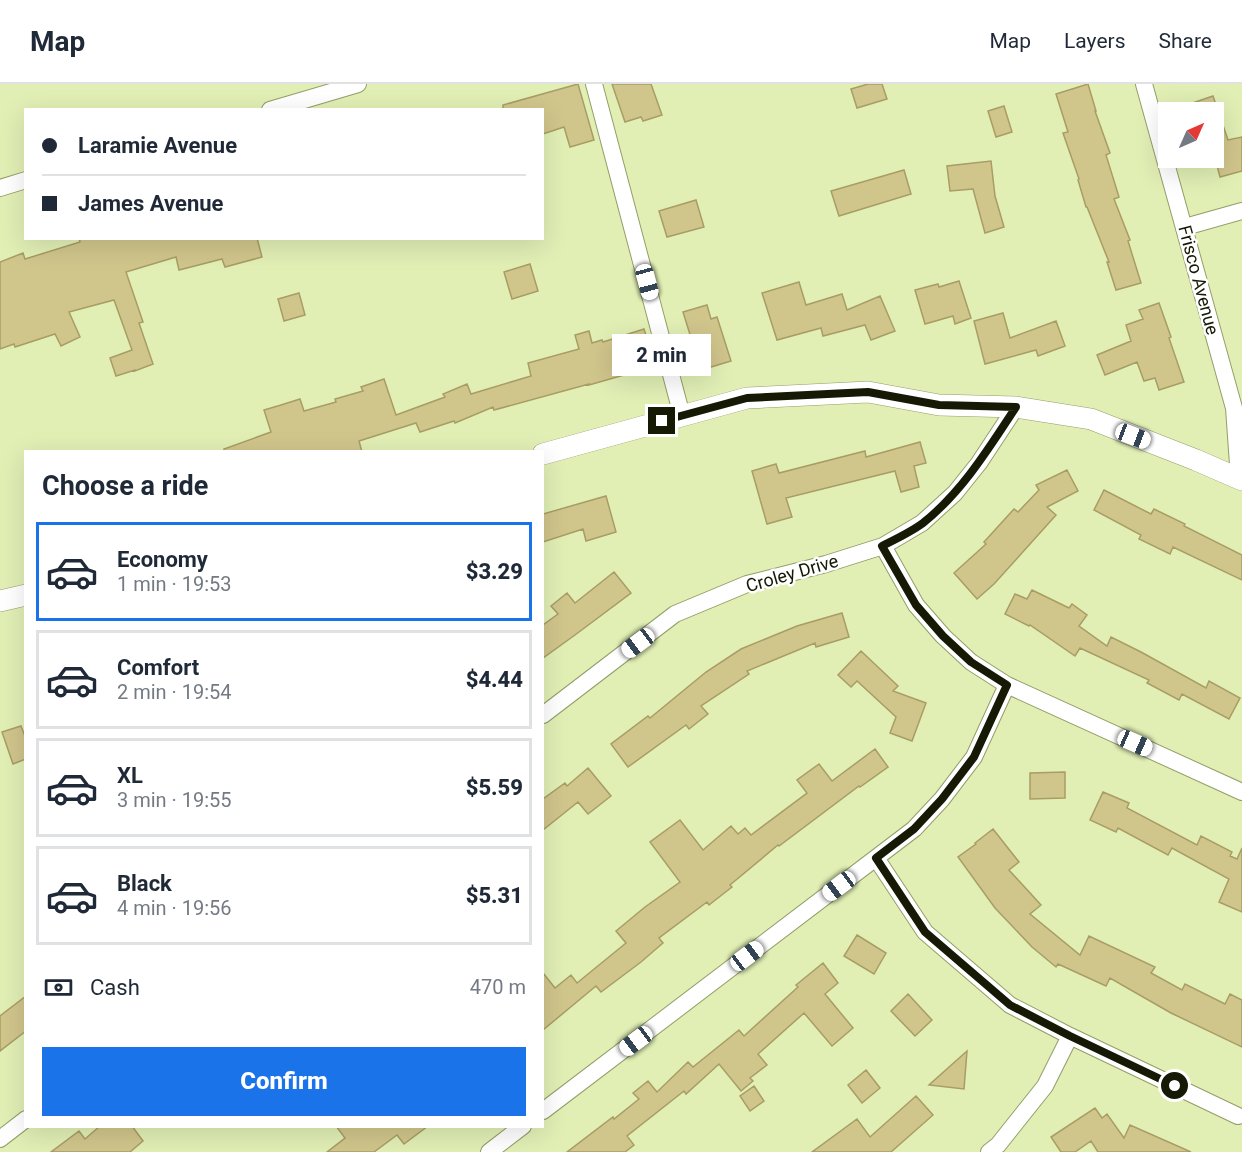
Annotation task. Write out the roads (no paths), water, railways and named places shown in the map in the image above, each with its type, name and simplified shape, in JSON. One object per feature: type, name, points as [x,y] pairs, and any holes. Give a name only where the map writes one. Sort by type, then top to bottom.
[{"type":"street","points":[[277,108],[358,84]]},
{"type":"street","points":[[594,84],[682,416]]},
{"type":"street","name":"Frisco Avenue","points":[[1144,84],[1234,408],[1241,480]]},
{"type":"street","points":[[0,188],[24,181]]},
{"type":"street","points":[[1185,227],[1242,211]]},
{"type":"street","points":[[544,454],[747,398],[868,392],[939,405],[1016,407],[1091,419],[1241,480]]},
{"type":"street","name":"Croley Drive","points":[[544,714],[675,614],[747,584],[826,564],[882,546],[922,524],[955,493],[979,463],[1016,407]]},
{"type":"street","points":[[882,546],[916,605],[943,636],[971,662],[1007,685],[1242,792]]},
{"type":"street","points":[[0,601],[24,595]]},
{"type":"street","points":[[544,1110],[914,829],[942,799],[974,757],[1007,685]]},
{"type":"street","points":[[876,858],[925,932],[1010,1005],[1238,1116]]},
{"type":"street","points":[[989,1152],[998,1145],[1045,1086],[1070,1036]]},
{"type":"street","points":[[0,1139],[24,1121]]},
{"type":"street","points":[[489,1152],[520,1128]]}]
